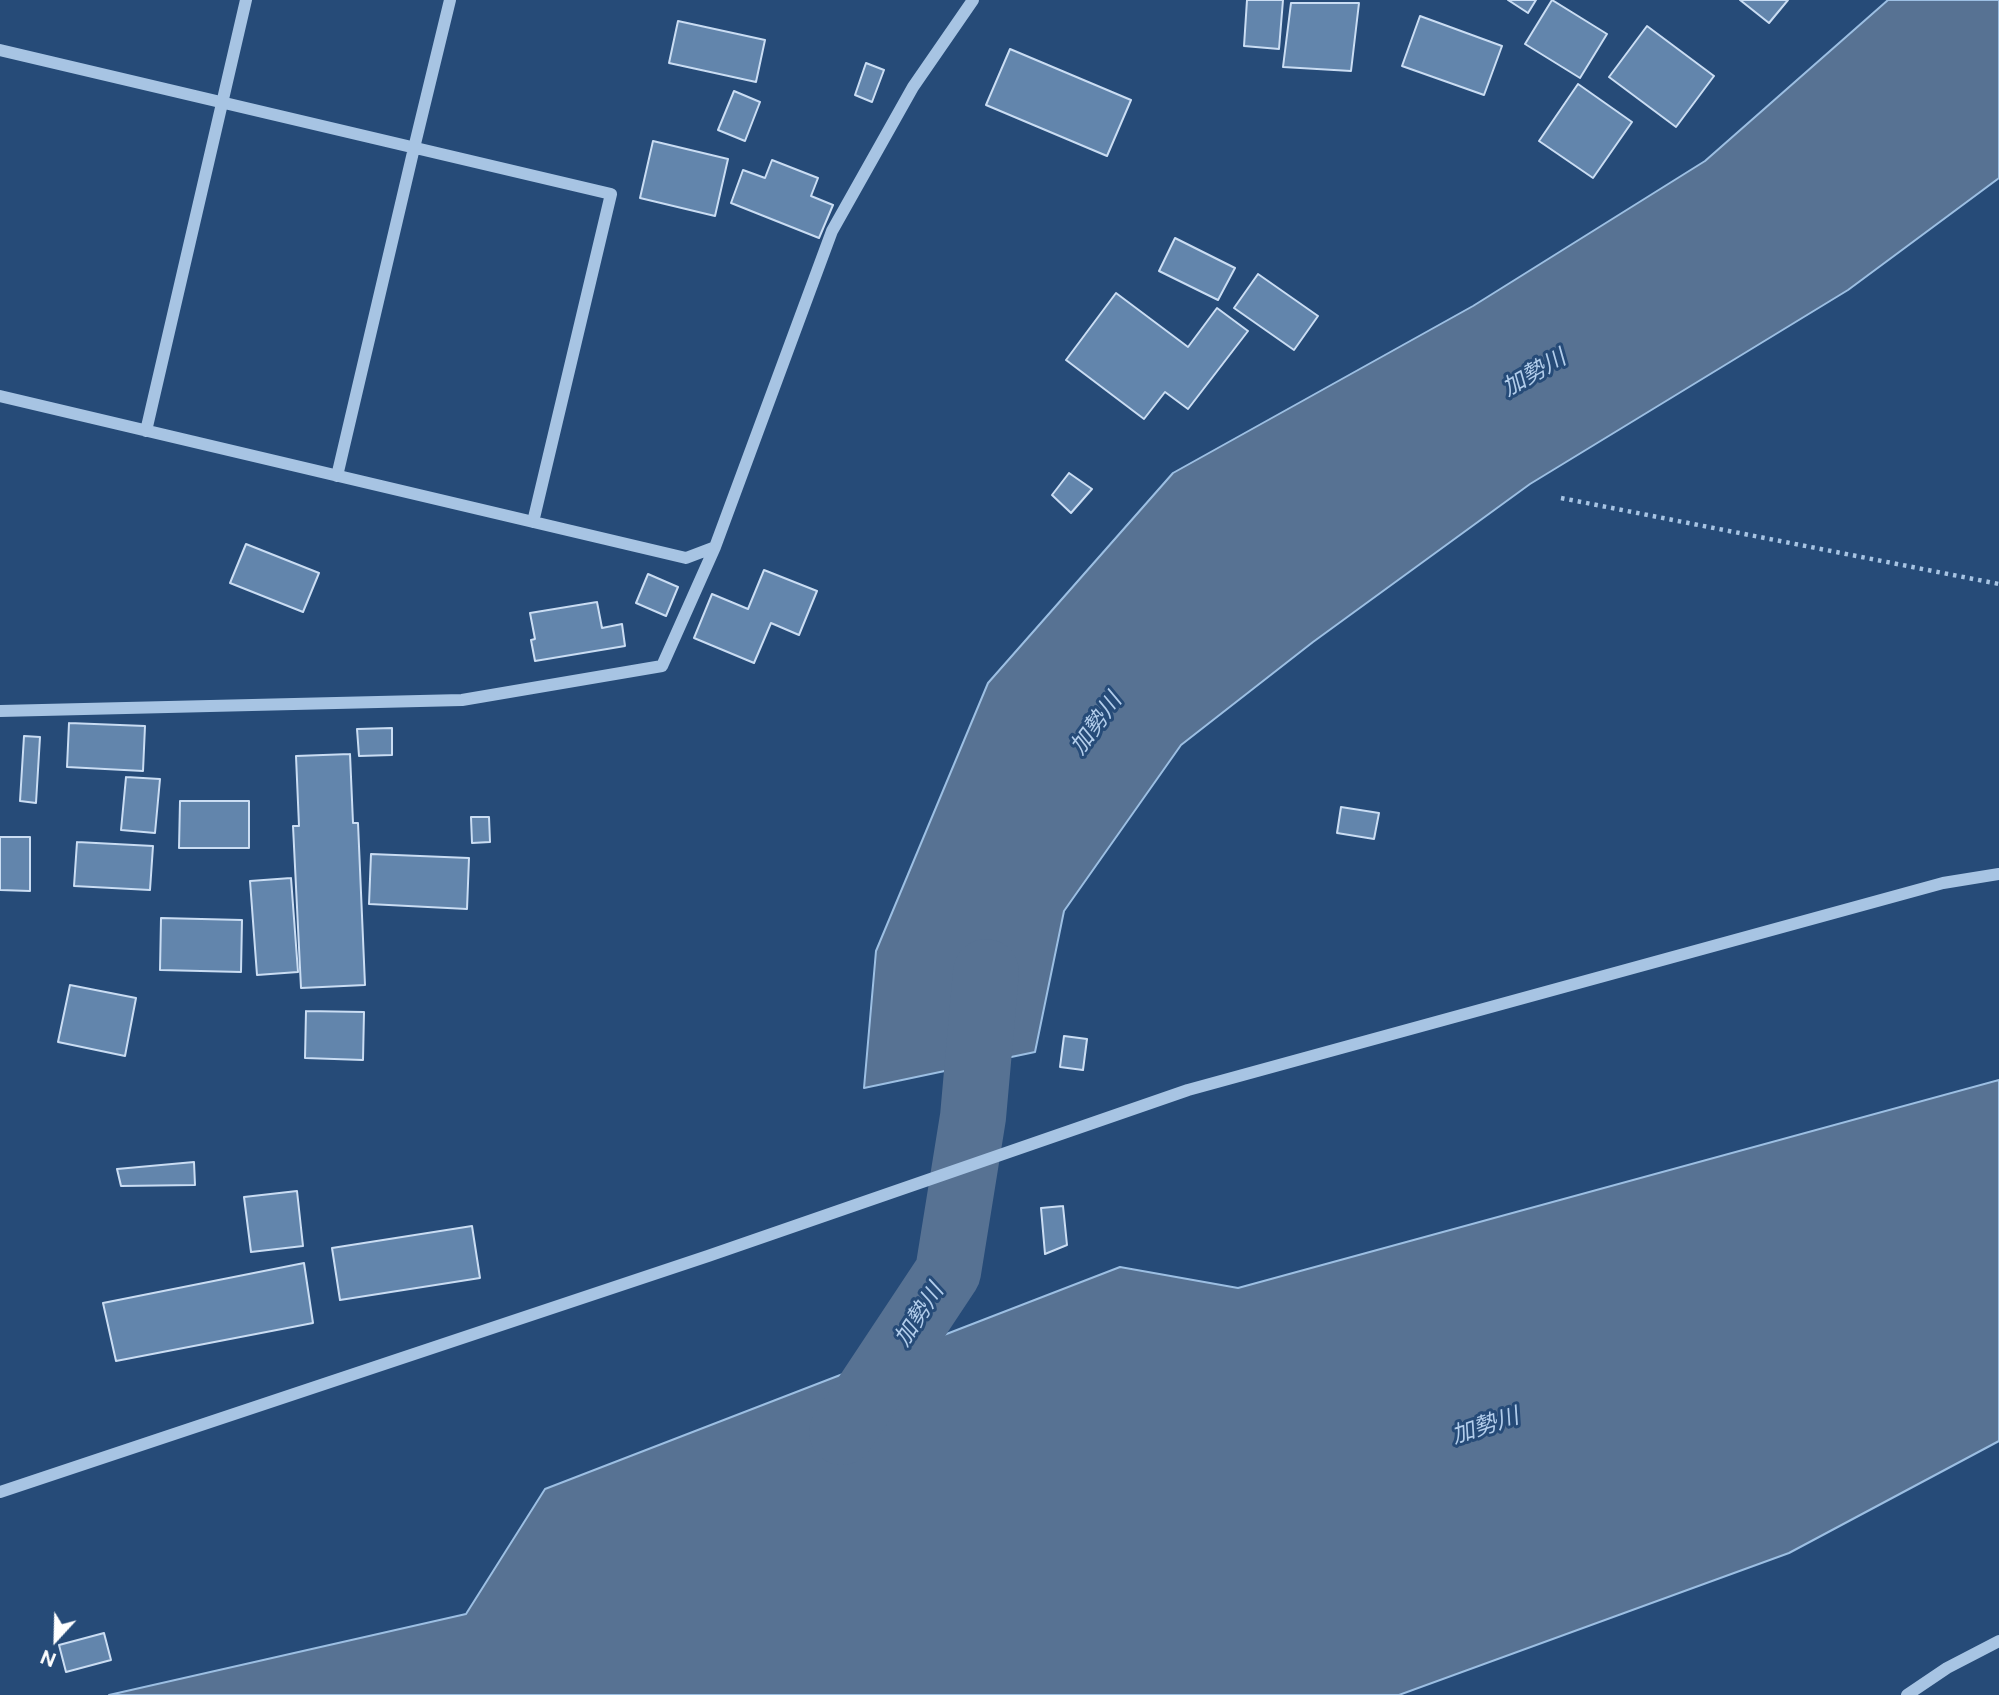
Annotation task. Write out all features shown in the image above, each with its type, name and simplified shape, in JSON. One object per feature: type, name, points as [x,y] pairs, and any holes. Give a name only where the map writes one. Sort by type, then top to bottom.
[{"type":"street","points":[[146,430],[246,0]]},
{"type":"street","points":[[337,476],[450,0]]},
{"type":"street","points":[[0,711],[462,700],[662,666],[715,547],[832,231],[913,87],[973,0]]},
{"type":"street","points":[[0,50],[611,194],[534,522]]},
{"type":"street","points":[[0,396],[686,558],[715,547]]},
{"type":"street","points":[[0,1492],[708,1256],[1188,1090],[1943,883],[1999,874]]},
{"type":"street","points":[[1907,1695],[1947,1668],[1999,1641]]},
{"type":"path","points":[[1561,498],[1999,584]]},
{"type":"water","points":[[1888,0],[1999,0],[1999,178],[1848,290],[1530,484],[1313,642],[1181,745],[1064,911],[1035,1052],[864,1088],[876,951],[988,683],[1173,473],[1473,306],[1705,161]]},
{"type":"water","points":[[1999,1080],[1999,1441],[1789,1553],[1399,1695],[109,1695],[466,1614],[545,1489],[1120,1267],[1238,1288]]},
{"type":"building","points":[[1247,0],[1283,0],[1279,49],[1244,46]]},
{"type":"building","points":[[1508,0],[1536,0],[1528,13]]},
{"type":"building","points":[[1552,0],[1607,34],[1580,78],[1525,44]]},
{"type":"building","points":[[1740,0],[1788,0],[1769,23]]},
{"type":"building","points":[[1291,3],[1359,3],[1351,71],[1283,67]]},
{"type":"building","points":[[1420,16],[1502,46],[1484,95],[1402,66]]},
{"type":"building","points":[[678,21],[765,40],[756,82],[669,63]]},
{"type":"building","points":[[1647,26],[1714,76],[1676,127],[1609,77]]},
{"type":"building","points":[[1010,49],[1131,100],[1107,156],[986,105]]},
{"type":"building","points":[[866,63],[884,70],[872,102],[855,95]]},
{"type":"building","points":[[1578,84],[1632,122],[1593,178],[1539,141]]},
{"type":"building","points":[[734,91],[760,102],[745,141],[718,130]]},
{"type":"building","points":[[653,141],[728,159],[715,216],[640,198]]},
{"type":"building","points":[[772,160],[818,178],[811,196],[833,205],[819,238],[731,203],[743,170],[765,178]]},
{"type":"building","points":[[1175,238],[1235,268],[1218,300],[1159,271]]},
{"type":"building","points":[[1258,274],[1318,316],[1294,350],[1234,308]]},
{"type":"building","points":[[1116,293],[1188,347],[1217,308],[1248,331],[1188,409],[1165,392],[1144,419],[1066,360]]},
{"type":"building","points":[[1069,473],[1092,489],[1071,513],[1052,495]]},
{"type":"building","points":[[246,544],[319,573],[303,612],[230,583]]},
{"type":"building","points":[[764,570],[817,591],[799,635],[771,623],[754,663],[694,638],[712,594],[748,609]]},
{"type":"building","points":[[648,574],[678,587],[666,616],[636,603]]},
{"type":"building","points":[[597,602],[602,628],[622,624],[625,646],[535,661],[531,640],[535,639],[530,613]]},
{"type":"building","points":[[69,723],[145,726],[143,771],[67,767]]},
{"type":"building","points":[[392,728],[392,755],[359,756],[357,729]]},
{"type":"building","points":[[24,736],[40,737],[36,803],[20,801]]},
{"type":"building","points":[[350,754],[353,823],[358,823],[365,985],[301,988],[293,826],[299,826],[296,756]]},
{"type":"building","points":[[126,777],[160,779],[155,833],[121,830]]},
{"type":"building","points":[[180,801],[249,801],[249,848],[179,848]]},
{"type":"building","points":[[1341,807],[1379,813],[1374,839],[1337,833]]},
{"type":"building","points":[[471,817],[489,817],[490,842],[472,843]]},
{"type":"building","points":[[0,837],[30,837],[30,891],[0,890]]},
{"type":"building","points":[[77,842],[153,846],[150,890],[74,886]]},
{"type":"building","points":[[371,854],[469,858],[467,909],[369,904]]},
{"type":"building","points":[[291,878],[298,972],[257,975],[250,881]]},
{"type":"building","points":[[161,918],[242,920],[241,972],[160,970]]},
{"type":"building","points":[[70,985],[136,998],[125,1056],[58,1042]]},
{"type":"building","points":[[306,1011],[364,1012],[363,1060],[305,1058]]},
{"type":"building","points":[[1064,1036],[1087,1039],[1083,1070],[1060,1067]]},
{"type":"building","points":[[194,1162],[195,1185],[121,1186],[117,1169]]},
{"type":"building","points":[[297,1191],[303,1246],[251,1252],[244,1197]]},
{"type":"building","points":[[1063,1206],[1067,1245],[1045,1254],[1041,1208]]},
{"type":"building","points":[[472,1226],[480,1278],[340,1300],[332,1248]]},
{"type":"building","points":[[304,1263],[313,1323],[116,1361],[103,1303]]},
{"type":"building","points":[[104,1633],[111,1660],[66,1672],[59,1645]]},
{"type":"waterway","name":"加勢川","points":[[842,1432],[948,1272],[973,1117],[986,972]]}]
